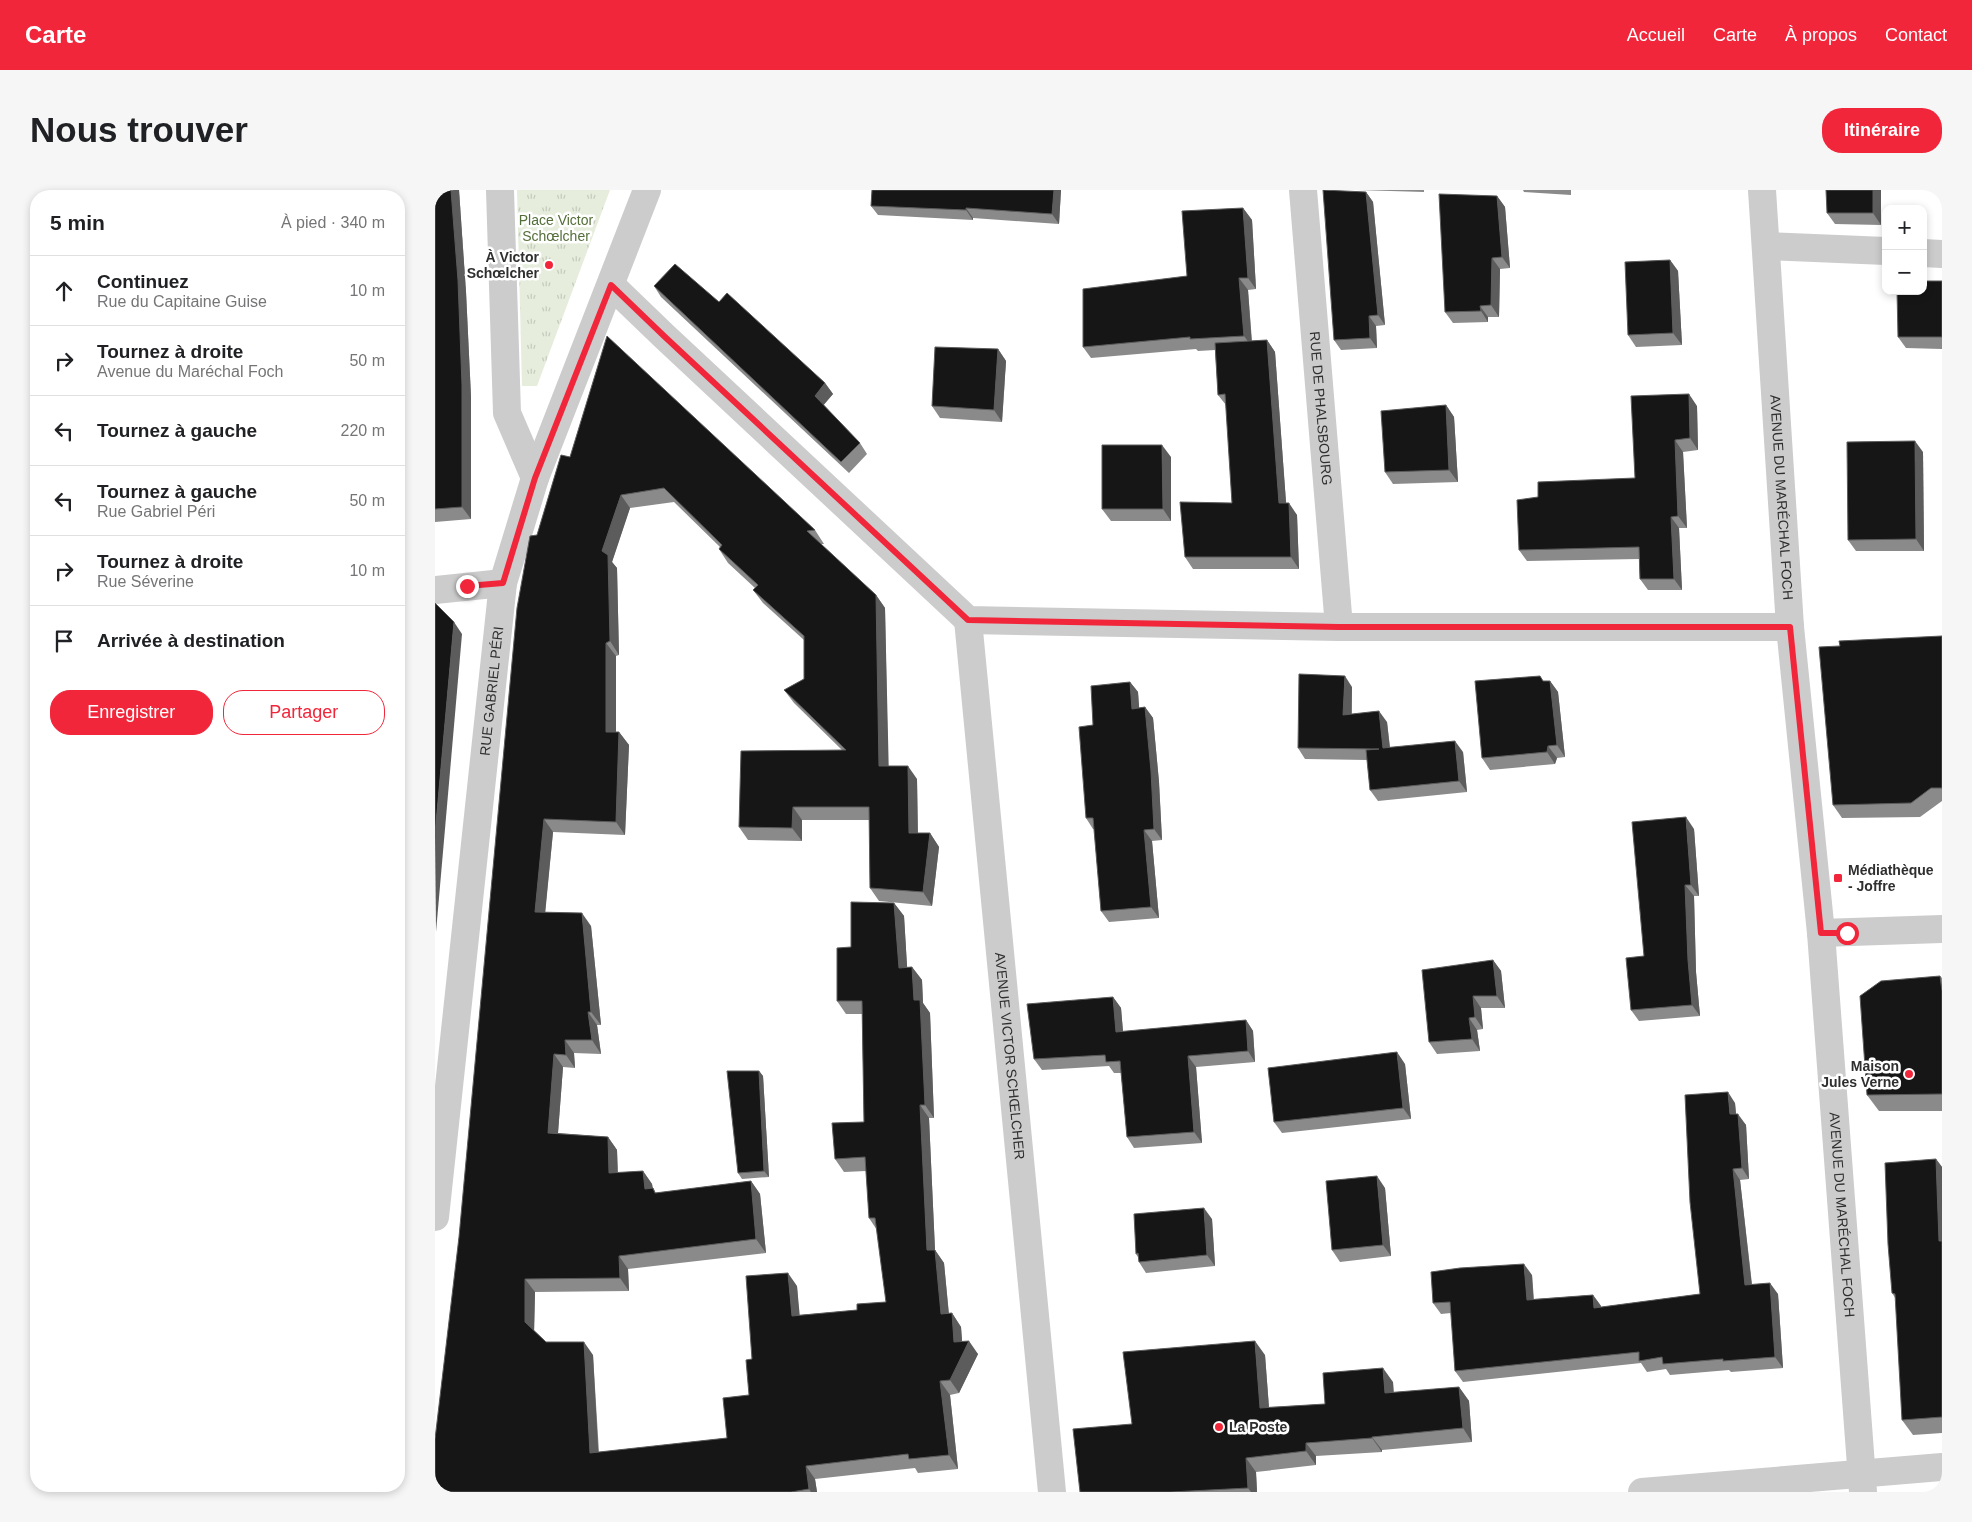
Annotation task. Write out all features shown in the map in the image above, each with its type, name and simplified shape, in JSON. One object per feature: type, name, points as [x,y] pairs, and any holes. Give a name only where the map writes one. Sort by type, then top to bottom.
[{"type":"street","points":[[500,190],[507,413],[535,478]]},
{"type":"street","name":"RUE GABRIEL PÉRI","points":[[435,1216],[438,1155],[503,583],[535,478],[647,190]]},
{"type":"street","name":"RUE DE PHALSBOURG","points":[[1303,190],[1339,627]]},
{"type":"street","name":"AVENUE DU MARÉCHAL FOCH","points":[[1762,190],[1790,627],[1821,933],[1862,1483]]},
{"type":"street","points":[[1767,246],[1882,252]]},
{"type":"street","points":[[1927,253],[1942,254]]},
{"type":"street","points":[[611,285],[968,620],[1339,627],[1790,627]]},
{"type":"street","points":[[435,590],[503,583]]},
{"type":"street","name":"AVENUE VICTOR SCHŒLCHER","points":[[968,620],[1053,1492]]},
{"type":"street","points":[[1821,933],[1942,930]]},
{"type":"street","points":[[1641,1492],[1862,1483],[1942,1467]]},
{"type":"green space","name":"Place Victor Schœlcher","points":[[517,190],[610,190],[537,386],[522,386]]},
{"type":"building","points":[[435,190],[451,190],[458,280],[462,385],[462,507],[435,509]]},
{"type":"building","points":[[872,190],[1054,190],[1052,214],[966,208],[966,210],[871,206]]},
{"type":"building","points":[[1323,190],[1366,192],[1378,315],[1369,316],[1370,338],[1334,340]]},
{"type":"building","points":[[1826,190],[1873,190],[1873,213],[1827,213]]},
{"type":"building","points":[[1439,194],[1497,196],[1502,257],[1492,258],[1491,305],[1480,306],[1481,311],[1445,312]]},
{"type":"building","points":[[1243,208],[1248,278],[1239,278],[1244,336],[1190,339],[1190,337],[1083,347],[1083,289],[1187,276],[1182,211]]},
{"type":"building","points":[[1670,260],[1673,333],[1628,335],[1625,262]]},
{"type":"building","points":[[675,264],[719,302],[727,293],[825,383],[815,396],[860,443],[841,462],[654,286]]},
{"type":"building","points":[[1927,281],[1942,281],[1942,337],[1898,337],[1897,295],[1927,295]]},
{"type":"building","points":[[607,336],[815,530],[807,531],[876,595],[879,766],[908,766],[909,833],[930,833],[923,892],[870,888],[869,807],[793,807],[792,828],[739,827],[741,751],[846,750],[784,690],[804,679],[804,636],[753,590],[758,585],[719,549],[722,545],[664,488],[621,495],[602,551],[608,555],[610,641],[606,643],[606,732],[619,732],[616,822],[544,819],[535,912],[582,913],[591,1012],[588,1012],[592,1040],[565,1040],[566,1055],[554,1054],[548,1133],[608,1137],[609,1173],[643,1171],[645,1189],[653,1188],[655,1193],[751,1181],[756,1239],[619,1256],[620,1278],[525,1279],[525,1322],[546,1342],[584,1342],[590,1453],[727,1438],[723,1398],[749,1395],[746,1360],[752,1359],[746,1276],[788,1273],[792,1316],[857,1310],[857,1304],[886,1302],[875,1218],[869,1218],[865,1157],[835,1159],[832,1123],[864,1122],[862,1001],[837,1001],[837,948],[851,947],[851,902],[894,903],[899,968],[912,967],[914,1000],[920,1000],[925,1105],[920,1105],[927,1250],[935,1250],[941,1314],[952,1313],[954,1342],[969,1341],[950,1380],[940,1381],[949,1455],[909,1459],[908,1454],[806,1466],[809,1489],[791,1492],[435,1492],[435,1439],[459,1237],[517,608],[530,536],[537,535],[561,455],[570,457]]},
{"type":"building","points":[[1267,340],[1279,503],[1289,503],[1291,557],[1185,557],[1180,502],[1232,503],[1225,394],[1218,395],[1215,343]]},
{"type":"building","points":[[935,347],[998,349],[994,410],[932,406]]},
{"type":"building","points":[[1689,394],[1690,438],[1675,440],[1678,516],[1671,517],[1674,579],[1640,579],[1639,547],[1519,550],[1517,500],[1538,497],[1538,482],[1635,478],[1631,396]]},
{"type":"building","points":[[1446,405],[1449,470],[1385,472],[1381,411]]},
{"type":"building","points":[[1915,441],[1916,539],[1848,540],[1847,442]]},
{"type":"building","points":[[1102,445],[1162,445],[1163,509],[1102,509]]},
{"type":"building","points":[[435,603],[454,622],[435,835]]},
{"type":"building","points":[[1942,636],[1942,788],[1931,788],[1911,803],[1833,805],[1819,647],[1840,646],[1839,641]]},
{"type":"building","points":[[1299,674],[1345,676],[1343,715],[1379,711],[1383,748],[1455,741],[1459,781],[1370,790],[1366,750],[1379,749],[1298,748]]},
{"type":"building","points":[[1540,676],[1543,681],[1550,681],[1557,745],[1548,746],[1547,752],[1482,758],[1475,681]]},
{"type":"building","points":[[1130,682],[1132,709],[1145,707],[1151,771],[1154,829],[1144,830],[1151,907],[1101,911],[1093,818],[1086,818],[1079,727],[1093,725],[1091,686]]},
{"type":"building","points":[[1686,817],[1691,885],[1685,885],[1692,1005],[1631,1010],[1626,958],[1644,956],[1632,822]]},
{"type":"building","points":[[1493,960],[1497,996],[1473,996],[1475,1017],[1469,1018],[1472,1039],[1429,1042],[1422,970]]},
{"type":"building","name":"Maison Jules Verne","points":[[1940,976],[1942,991],[1942,1094],[1867,1095],[1860,996],[1881,981]]},
{"type":"building","points":[[1113,997],[1116,1032],[1246,1020],[1248,1051],[1188,1056],[1194,1132],[1127,1137],[1120,1061],[1106,1062],[1105,1055],[1034,1059],[1027,1004]]},
{"type":"building","points":[[1397,1052],[1403,1108],[1274,1122],[1268,1068]]},
{"type":"building","points":[[727,1071],[759,1071],[764,1171],[738,1173]]},
{"type":"building","points":[[1728,1092],[1730,1114],[1738,1114],[1742,1168],[1733,1169],[1745,1285],[1770,1283],[1775,1357],[1663,1364],[1662,1357],[1639,1361],[1639,1352],[1455,1371],[1450,1302],[1433,1303],[1431,1272],[1524,1264],[1527,1300],[1593,1295],[1594,1308],[1700,1294],[1690,1202],[1685,1095]]},
{"type":"building","points":[[1936,1159],[1939,1241],[1942,1241],[1942,1417],[1902,1420],[1895,1294],[1892,1293],[1888,1244],[1885,1163]]},
{"type":"building","points":[[1377,1176],[1383,1245],[1332,1250],[1326,1181]]},
{"type":"building","points":[[1204,1208],[1207,1255],[1139,1262],[1138,1253],[1136,1254],[1134,1214]]},
{"type":"building","points":[[1255,1341],[1260,1408],[1325,1404],[1323,1373],[1383,1368],[1385,1393],[1459,1387],[1463,1428],[1306,1443],[1306,1451],[1246,1458],[1248,1488],[1171,1492],[1080,1492],[1073,1429],[1132,1424],[1123,1352]]},
{"type":"place","name":"À Victor Schœlcher","points":[[549,265]]},
{"type":"place","name":"Médiathèque - Joffre","points":[[1838,878]]},
{"type":"place","name":"Maison Jules Verne","points":[[1909,1074]]},
{"type":"place","name":"La Poste","points":[[1219,1427]]},
{"type":"route","points":[[467,586],[503,583],[535,478],[611,285],[968,620],[1339,627],[1790,627],[1821,933],[1847,933]]}]
